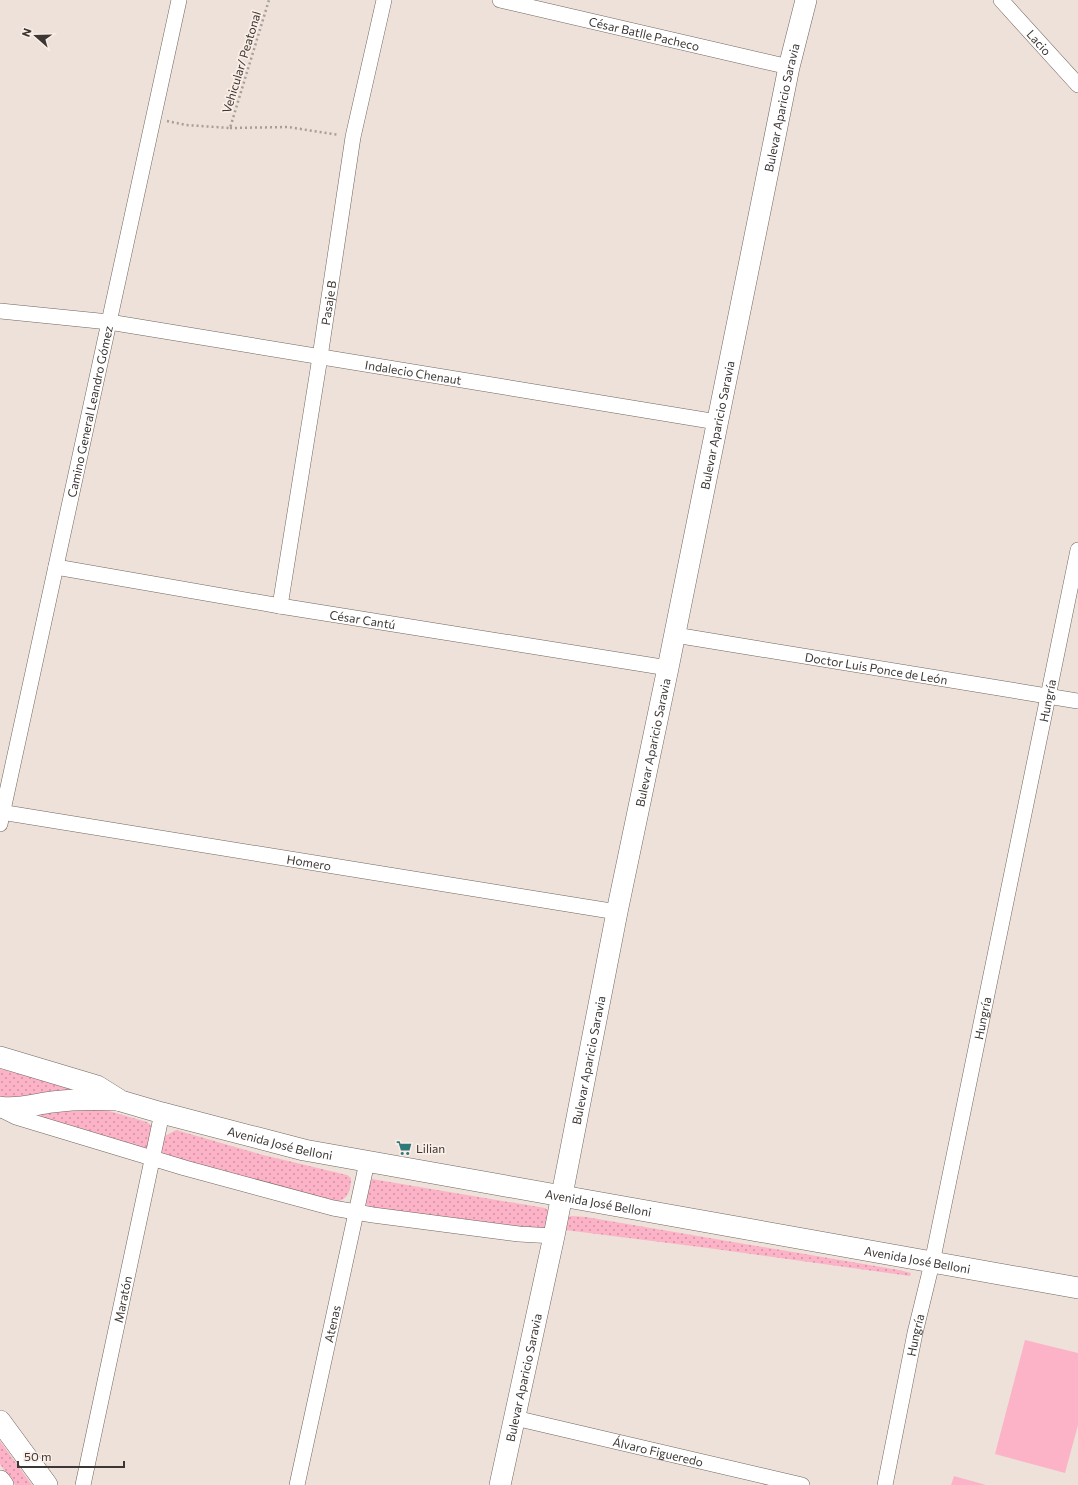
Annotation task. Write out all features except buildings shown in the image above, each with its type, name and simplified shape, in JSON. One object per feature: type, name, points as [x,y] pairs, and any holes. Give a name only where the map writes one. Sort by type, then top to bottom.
[{"type":"street","name":"Camino General Leandro Gómez","points":[[1,816],[179,0]]},
{"type":"street","name":"Pasaje B","points":[[280,606],[320,357],[353,137],[384,0]]},
{"type":"street","name":"César Batlle Pacheco","points":[[500,0],[789,67]]},
{"type":"street","name":"Bulevar Aparicio Saravia","points":[[500,1485],[562,1197],[617,912],[675,635],[789,67],[806,0]]},
{"type":"street","name":"Lacio","points":[[1002,0],[1078,85]]},
{"type":"street","name":"Indalecio Chenaut","points":[[0,311],[109,322],[717,422]]},
{"type":"street","name":"Hungría","points":[[885,1485],[915,1333],[932,1263],[1078,550]]},
{"type":"street","name":"César Cantú","points":[[56,567],[280,606],[668,668]]},
{"type":"street","name":"Doctor Luis Ponce de León","points":[[675,635],[1078,701]]},
{"type":"street","name":"Homero","points":[[1,816],[617,912]]},
{"type":"street","name":"Avenida José Belloni","points":[[0,1057],[97,1086],[122,1101]]},
{"type":"street","name":"Avenida José Belloni","points":[[0,1109],[82,1099],[122,1101],[304,1150],[1078,1288]]},
{"type":"street","name":"Avenida José Belloni","points":[[0,1109],[16,1117],[152,1157],[184,1168],[333,1208],[519,1234],[554,1236]]},
{"type":"street","name":"Maratón","points":[[83,1485],[162,1113]]},
{"type":"street","name":"Atenas","points":[[297,1485],[367,1162]]},
{"type":"street","name":"Álvaro Figueredo","points":[[515,1418],[802,1485]]},
{"type":"street","points":[[0,1421],[47,1485]]},
{"type":"street","points":[[0,1481],[3,1485]]},
{"type":"path","name":"Vehicular/ Peatonal","points":[[230,128],[269,0]]},
{"type":"path","name":"Vehicular/ Peatonal","points":[[153,118],[186,124],[230,128],[288,127],[353,137]]},
{"type":"shaded area","points":[[0,1069],[108,1096],[0,1104]]},
{"type":"shaded area","points":[[95,1107],[147,1122],[151,1126],[152,1130],[146,1149],[144,1151],[37,1116],[39,1114]]},
{"type":"shaded area","points":[[176,1130],[263,1155],[347,1175],[351,1178],[348,1194],[343,1200],[334,1202],[172,1158],[163,1154],[160,1148],[165,1136]]},
{"type":"shaded area","points":[[372,1179],[545,1208],[549,1211],[547,1225],[544,1228],[534,1229],[371,1209],[365,1203],[369,1181]]},
{"type":"shaded area","points":[[567,1217],[586,1217],[911,1273],[910,1276],[565,1230]]},
{"type":"shaded area","points":[[1025,1340],[1078,1353],[1078,1425],[1065,1473],[995,1454]]},
{"type":"shaded area","points":[[0,1441],[32,1485],[15,1485],[0,1464]]},
{"type":"shaded area","points":[[954,1476],[986,1485],[951,1485]]},
{"type":"place","name":"Lilian","points":[[404,1148]]}]
